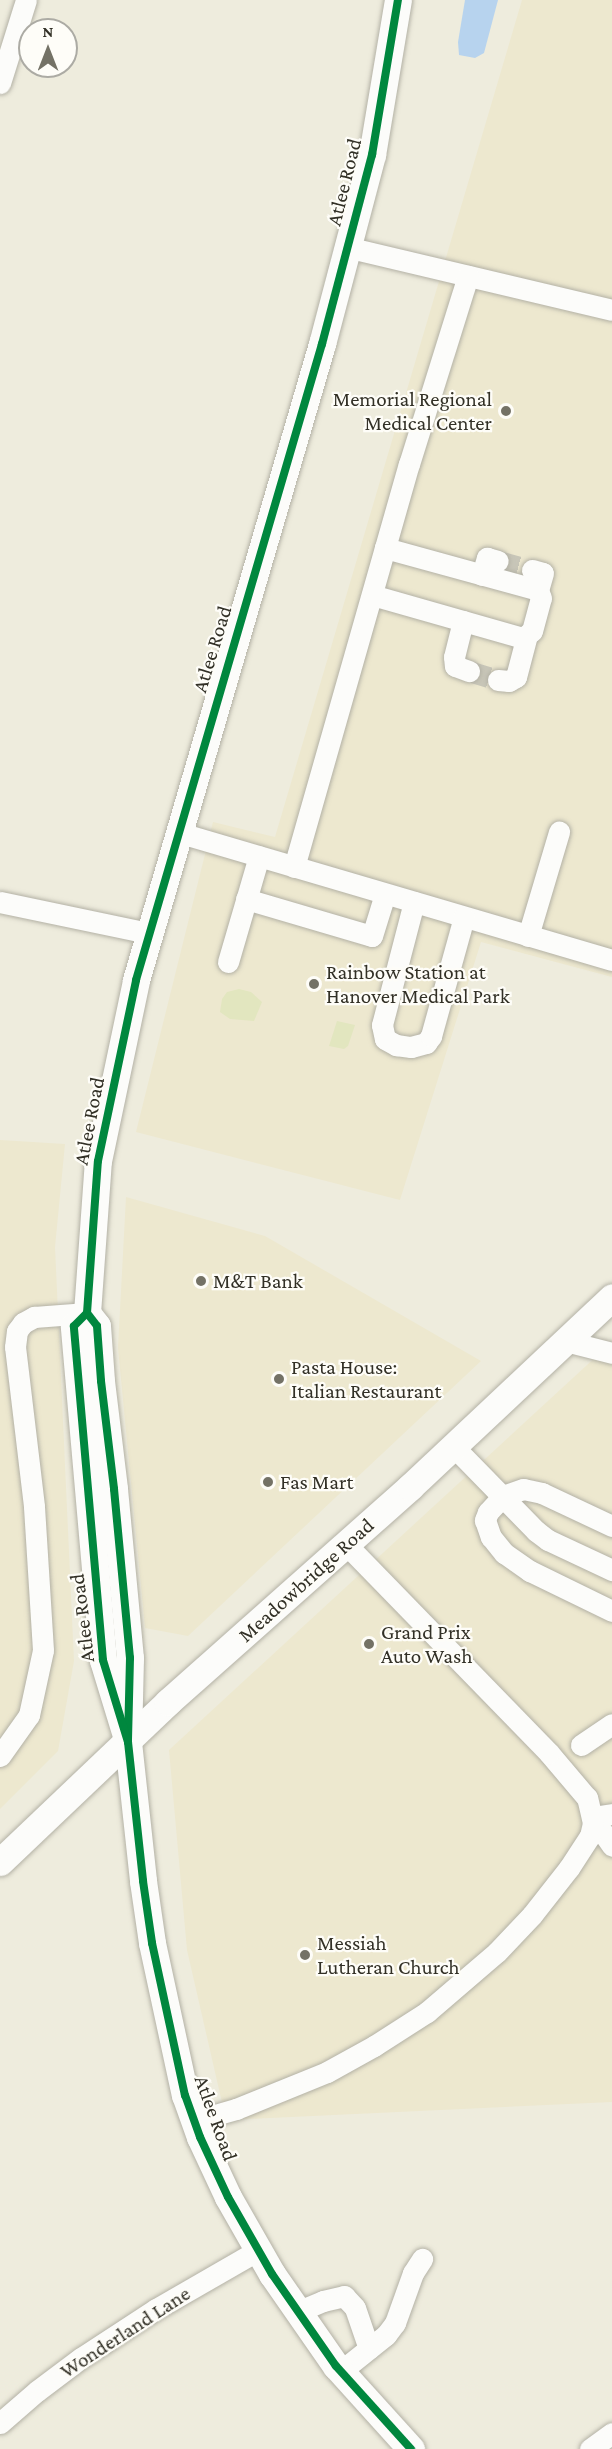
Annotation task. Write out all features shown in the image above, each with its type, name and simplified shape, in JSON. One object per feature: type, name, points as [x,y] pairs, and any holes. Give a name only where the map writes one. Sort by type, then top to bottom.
[{"type":"main road","name":"Atlee Road","points":[[398,0],[372,155],[322,344],[135,980],[98,1161],[87,1313],[74,1326],[87,1492],[104,1660],[128,1742],[153,1943],[168,2021],[194,2121],[228,2197],[257,2251],[297,2312],[341,2371],[411,2449]]},
{"type":"main road","name":"Meadowbridge Road","points":[[0,1862],[168,1702],[346,1544],[612,1297]]},
{"type":"street","points":[[0,83],[26,0]]},
{"type":"street","points":[[346,247],[612,310]]},
{"type":"street","points":[[294,867],[385,548],[468,276]]},
{"type":"street","points":[[372,596],[523,638],[532,631],[541,598],[535,580],[490,568],[385,548]]},
{"type":"street","points":[[463,621],[454,657],[456,666],[469,671]]},
{"type":"street","points":[[498,680],[509,681],[516,677],[527,635]]},
{"type":"street","points":[[177,832],[612,960]]},
{"type":"street","points":[[528,936],[559,832]]},
{"type":"street","points":[[228,962],[259,856]]},
{"type":"street","points":[[246,899],[372,936],[385,894]]},
{"type":"street","points":[[0,902],[149,933]]},
{"type":"street","points":[[414,902],[382,1024],[385,1039],[396,1045],[411,1047],[426,1042],[431,1036],[464,917]]},
{"type":"street","points":[[0,1756],[29,1715],[43,1650],[34,1506],[15,1347],[17,1331],[23,1323],[34,1317],[87,1313]]},
{"type":"street","points":[[566,1341],[612,1353]]},
{"type":"street","points":[[453,1446],[536,1532],[612,1570]]},
{"type":"street","points":[[612,1526],[542,1493],[523,1489],[503,1496],[488,1512],[485,1520],[491,1537],[504,1553],[530,1570],[612,1611]]},
{"type":"street","points":[[346,1544],[549,1753],[602,1815],[612,1846]]},
{"type":"street","points":[[580,1745],[612,1724]]},
{"type":"street","points":[[194,2121],[246,2106],[327,2072],[374,2046],[427,2012],[497,1952],[532,1915],[569,1868],[602,1815]]},
{"type":"street","name":"Wonderland Lane","points":[[0,2423],[37,2391],[81,2358],[156,2309],[257,2251]]},
{"type":"street","points":[[341,2371],[386,2335],[394,2322],[413,2273],[423,2259]]},
{"type":"street","points":[[297,2312],[323,2301],[344,2296],[355,2308],[369,2349]]},
{"type":"street","points":[[590,2449],[612,2433]]},
{"type":"shaded area","name":"Memorial Regional Medical Center","points":[[522,0],[612,0],[612,977],[481,942],[400,1200],[136,1132],[213,822],[275,837]]},
{"type":"shaded area","points":[[0,1140],[65,1144],[55,1247],[74,1661],[58,1751],[0,1809]]},
{"type":"shaded area","points":[[126,1197],[265,1236],[481,1361],[188,1636],[145,1628],[118,1348]]},
{"type":"shaded area","points":[[612,1342],[612,2102],[226,2120],[187,1950],[169,1750]]},
{"type":"green space","points":[[239,989],[251,992],[262,1002],[254,1021],[230,1019],[220,1012],[222,999],[227,992]]},
{"type":"green space","points":[[337,1021],[355,1025],[348,1046],[344,1049],[329,1046]]},
{"type":"water","points":[[465,0],[498,0],[484,53],[475,58],[459,55],[458,42]]},
{"type":"tunnel","points":[[498,561],[532,570]]},
{"type":"tunnel","points":[[469,671],[498,680]]},
{"type":"cycle path","points":[[128,1742],[103,1660],[74,1326],[87,1313],[98,1161],[136,980],[322,344],[372,155],[398,0]]},
{"type":"cycle path","points":[[87,1313],[97,1326],[114,1489],[130,1658],[128,1742],[143,1881],[152,1943],[185,2095],[200,2137],[228,2197],[272,2274],[336,2366],[411,2449]]},
{"type":"place","name":"Memorial Regional Medical Center","points":[[506,411]]},
{"type":"place","name":"Rainbow Station at Hanover Medical Park","points":[[314,984]]},
{"type":"place","name":"M&T Bank","points":[[201,1281]]},
{"type":"place","name":"Pasta House: Italian Restaurant","points":[[279,1379]]},
{"type":"place","name":"Fas Mart","points":[[268,1482]]},
{"type":"place","name":"Grand Prix Auto Wash","points":[[369,1644]]},
{"type":"place","name":"Messiah Lutheran Church","points":[[305,1955]]}]
